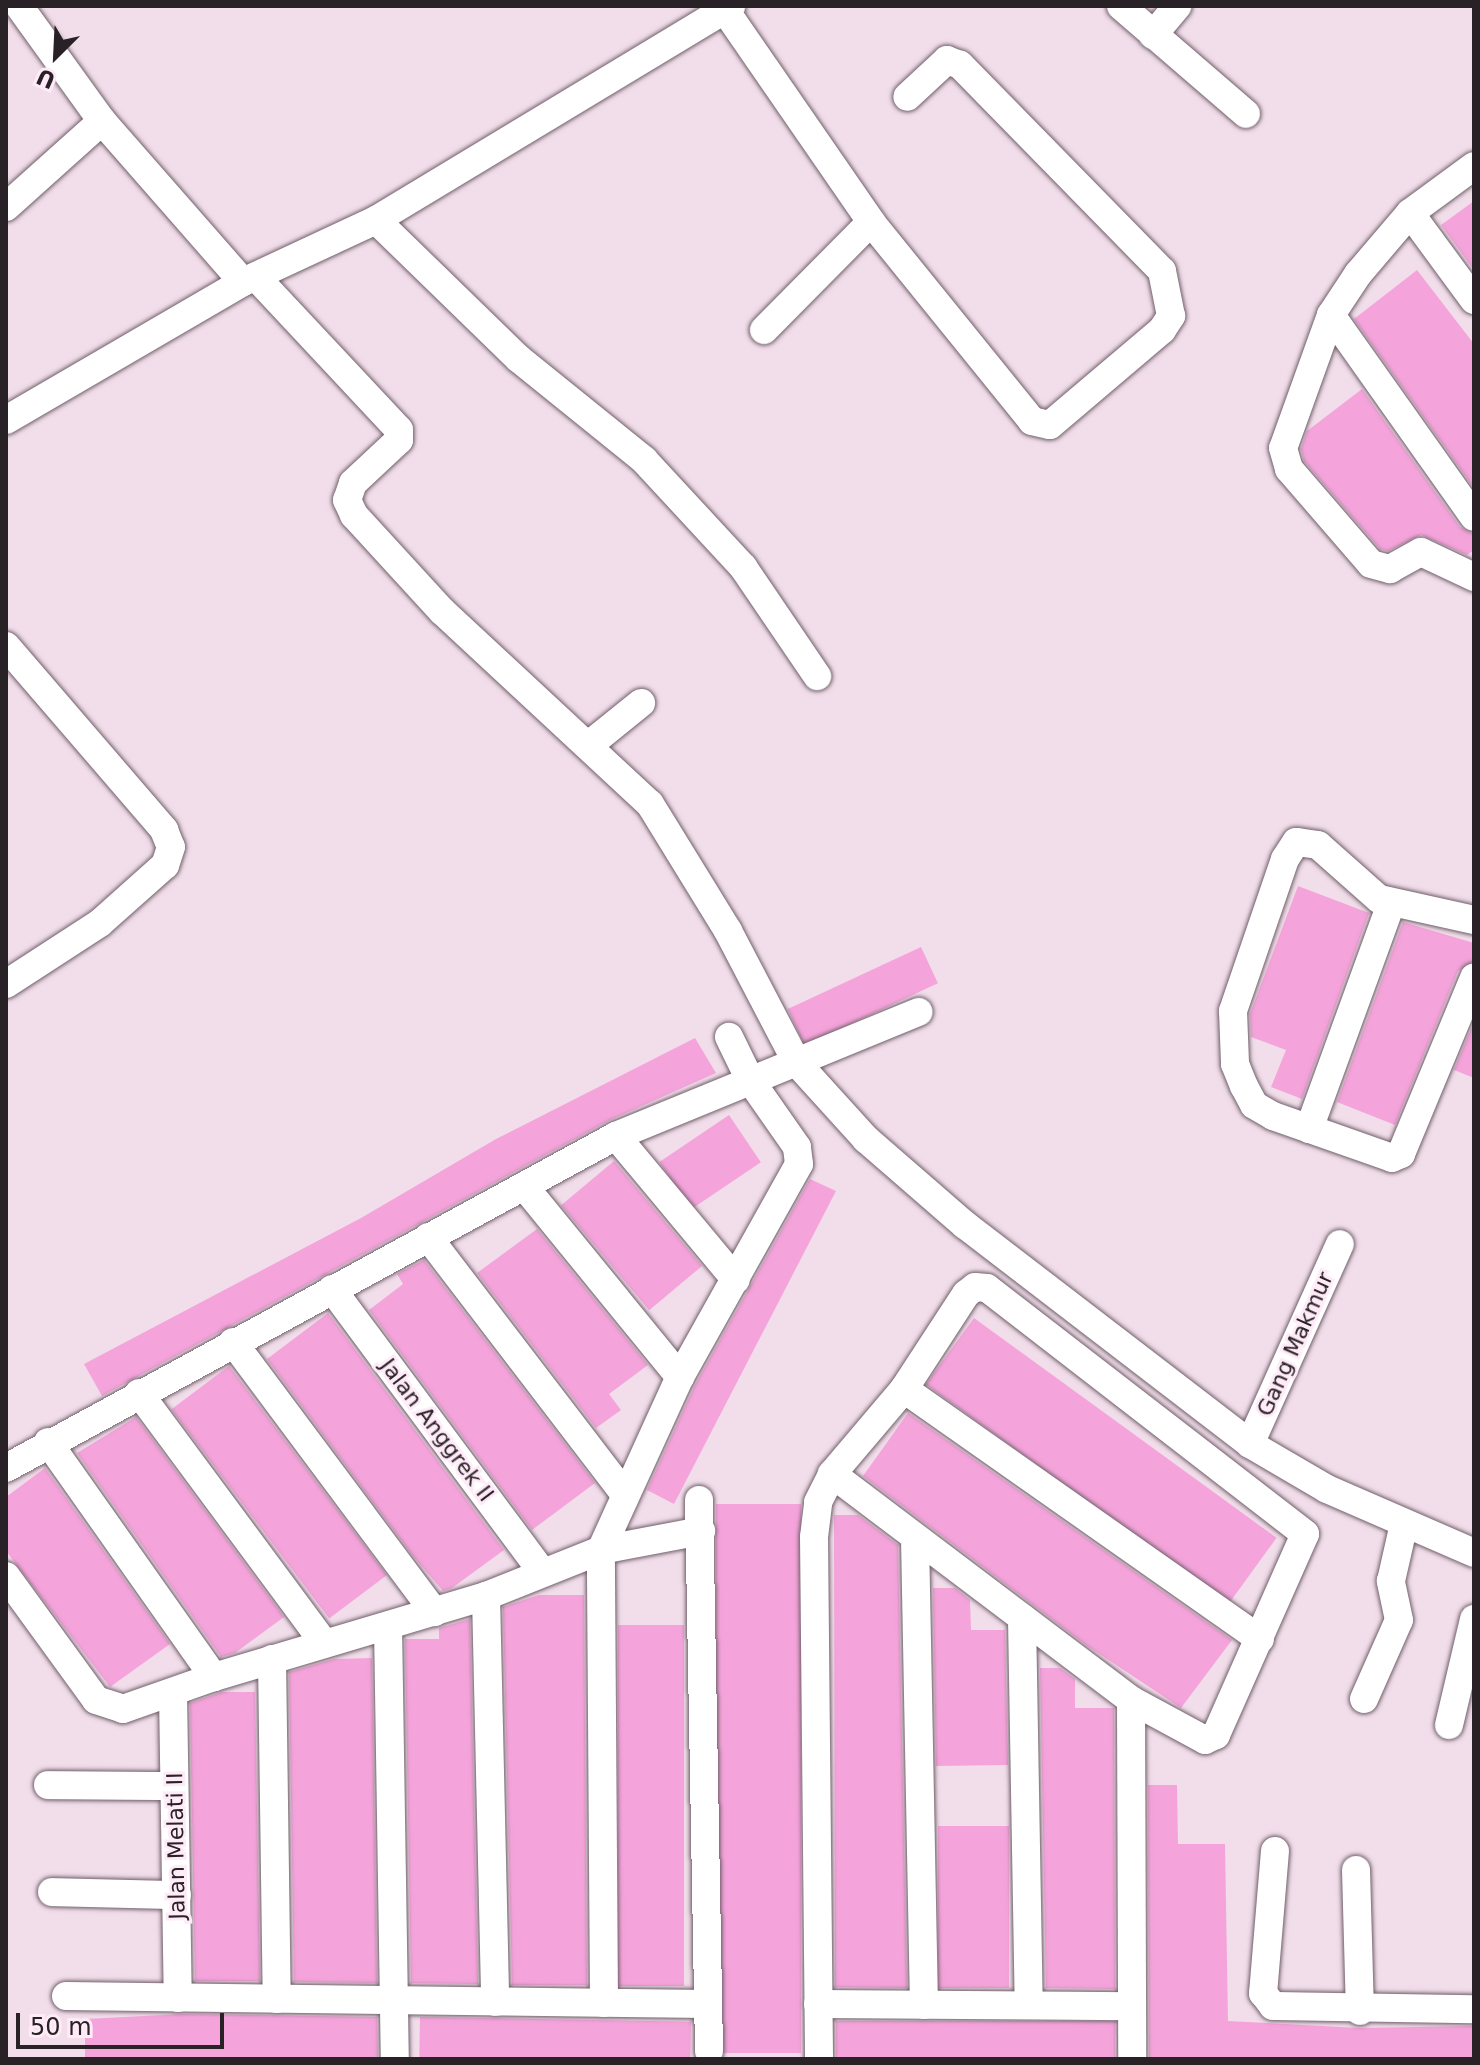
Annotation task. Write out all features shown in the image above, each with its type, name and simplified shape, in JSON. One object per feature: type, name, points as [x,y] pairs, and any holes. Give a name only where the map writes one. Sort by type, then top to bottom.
[{"type":"street","points":[[19,6],[102,121],[249,280],[399,430],[399,440],[353,483],[347,500],[354,515],[442,611],[560,725],[589,745],[650,804],[728,931],[797,1063],[866,1139],[965,1225],[1250,1444],[1327,1489],[1474,1553]]},
{"type":"street","points":[[1121,6],[1246,114]]},
{"type":"street","points":[[1153,35],[1177,6]]},
{"type":"street","points":[[6,420],[249,280],[376,220],[728,8],[871,222],[1042,427],[1162,330],[1171,316],[1162,271],[1151,256],[960,65],[947,60],[907,97]]},
{"type":"street","points":[[6,207],[102,121]]},
{"type":"street","points":[[1474,166],[1410,213],[1331,315],[1285,438],[1289,469],[1371,564],[1390,569],[1421,552],[1474,577]]},
{"type":"street","points":[[1410,213],[1474,300]]},
{"type":"street","points":[[376,220],[519,359],[644,460],[743,567],[817,676]]},
{"type":"street","points":[[764,330],[871,222]]},
{"type":"street","points":[[1331,315],[1474,517]]},
{"type":"street","points":[[6,646],[164,830],[171,847],[165,865],[100,923],[6,984]]},
{"type":"street","points":[[589,745],[641,703]]},
{"type":"street","points":[[1474,920],[1391,904],[1367,891],[1318,845],[1296,842],[1285,859],[1233,1011],[1235,1064],[1254,1105],[1309,1129],[1392,1158],[1401,1154],[1474,978]]},
{"type":"street","points":[[1309,1129],[1391,904]]},
{"type":"street","points":[[6,1468],[48,1442],[616,1136],[919,1012]]},
{"type":"street","points":[[604,2003],[601,1550],[624,1493],[680,1377],[736,1280],[799,1156],[750,1080],[729,1037]]},
{"type":"street","points":[[616,1136],[736,1280]]},
{"type":"street","points":[[524,1186],[680,1377]]},
{"type":"street","points":[[428,1237],[624,1493]]},
{"type":"street","name":"Gang Makmur","points":[[1250,1444],[1340,1244]]},
{"type":"street","points":[[819,2056],[814,1537],[818,1502],[832,1474],[904,1389],[966,1294],[975,1287],[987,1288],[1302,1530],[1305,1540],[1210,1740],[1131,1700],[832,1474]]},
{"type":"street","name":"Jalan Anggrek II","points":[[332,1289],[542,1572]]},
{"type":"street","points":[[233,1342],[434,1612]]},
{"type":"street","points":[[904,1389],[1260,1639]]},
{"type":"street","points":[[139,1393],[325,1644]]},
{"type":"street","points":[[48,1442],[214,1677]]},
{"type":"street","points":[[699,1500],[709,2051]]},
{"type":"street","points":[[1364,1699],[1399,1620],[1391,1581],[1404,1524]]},
{"type":"street","points":[[6,1576],[96,1700],[123,1709],[214,1677],[486,1596],[601,1550],[701,1531]]},
{"type":"street","points":[[915,1538],[924,2005]]},
{"type":"street","points":[[486,1596],[495,2002]]},
{"type":"street","points":[[1022,1618],[1029,2005]]},
{"type":"street","points":[[1449,1725],[1474,1619]]},
{"type":"street","points":[[388,1626],[395,2059]]},
{"type":"street","points":[[272,1659],[277,1999]]},
{"type":"street","name":"Jalan Melati II","points":[[173,1693],[178,1998]]},
{"type":"street","points":[[1131,1700],[1132,2059]]},
{"type":"street","points":[[48,1785],[174,1786]]},
{"type":"street","points":[[1275,1851],[1266,2001],[1282,2008],[1360,2011],[1474,2009]]},
{"type":"street","points":[[1356,1870],[1360,2011]]},
{"type":"street","points":[[52,1892],[177,1895]]},
{"type":"street","points":[[66,1996],[708,2004]]},
{"type":"street","points":[[818,2004],[1131,2006]]},
{"type":"building","points":[[1474,201],[1474,270],[1441,225]]},
{"type":"building","points":[[1417,270],[1474,344],[1474,488],[1354,319]]},
{"type":"building","points":[[1362,389],[1460,527],[1474,534],[1474,550],[1467,555],[1421,535],[1388,551],[1380,549],[1304,461],[1301,449],[1307,431]]},
{"type":"building","points":[[1298,886],[1369,913],[1302,1099],[1271,1087],[1286,1050],[1251,1037],[1250,1014]]},
{"type":"building","points":[[1403,922],[1474,943],[1474,961],[1458,971],[1395,1125],[1337,1102]]},
{"type":"building","points":[[921,947],[938,983],[805,1045],[788,1009]]},
{"type":"building","points":[[1474,1022],[1474,1078],[1454,1070]]},
{"type":"building","points":[[695,1038],[716,1073],[608,1121],[102,1396],[84,1364],[361,1218],[496,1139]]},
{"type":"building","points":[[729,1115],[761,1162],[691,1209],[659,1162]]},
{"type":"building","points":[[614,1161],[702,1266],[649,1310],[561,1205]]},
{"type":"building","points":[[810,1179],[836,1191],[674,1504],[647,1490],[695,1385]]},
{"type":"building","points":[[537,1229],[648,1365],[609,1394],[621,1410],[596,1428],[477,1273]]},
{"type":"building","points":[[424,1260],[595,1483],[532,1530],[369,1310],[403,1284],[397,1274]]},
{"type":"building","points":[[328,1313],[504,1550],[452,1588],[443,1591],[413,1556],[267,1359]]},
{"type":"building","points":[[974,1318],[1277,1538],[1228,1604],[926,1384]]},
{"type":"building","points":[[229,1366],[387,1575],[329,1619],[171,1409]]},
{"type":"building","points":[[908,1413],[1232,1640],[1181,1708],[1086,1645],[863,1476]]},
{"type":"building","points":[[136,1417],[284,1617],[235,1653],[221,1657],[77,1453]]},
{"type":"building","points":[[45,1468],[170,1644],[110,1687],[6,1551],[6,1497]]},
{"type":"building","points":[[716,1504],[801,1504],[801,2053],[716,2053]]},
{"type":"building","points":[[834,1515],[858,1515],[898,1545],[907,1988],[835,1987]]},
{"type":"building","points":[[933,1588],[955,1588],[970,1600],[971,1630],[1005,1630],[1008,1765],[936,1766]]},
{"type":"building","points":[[539,1595],[584,1595],[587,1985],[512,1985],[503,1607]]},
{"type":"building","points":[[470,1619],[478,1984],[411,1983],[405,1639],[439,1639],[439,1628]]},
{"type":"building","points":[[618,1625],[684,1625],[684,1986],[618,1986]]},
{"type":"building","points":[[372,1658],[377,1983],[294,1982],[289,1672],[334,1659]]},
{"type":"building","points":[[1040,1668],[1060,1668],[1075,1679],[1075,1708],[1114,1708],[1115,1989],[1046,1988]]},
{"type":"building","points":[[222,1692],[255,1692],[260,1981],[195,1981],[190,1703]]},
{"type":"building","points":[[1148,1785],[1177,1785],[1178,1844],[1225,1844],[1228,2021],[1360,2028],[1474,2026],[1474,2059],[1149,2059]]},
{"type":"building","points":[[938,1826],[1009,1826],[1009,1988],[938,1988]]},
{"type":"building","points":[[184,2014],[377,2017],[378,2058],[85,2058],[85,2019]]},
{"type":"building","points":[[420,2017],[691,2022],[690,2059],[419,2059]]},
{"type":"building","points":[[836,2021],[1115,2021],[1115,2059],[836,2059]]}]
